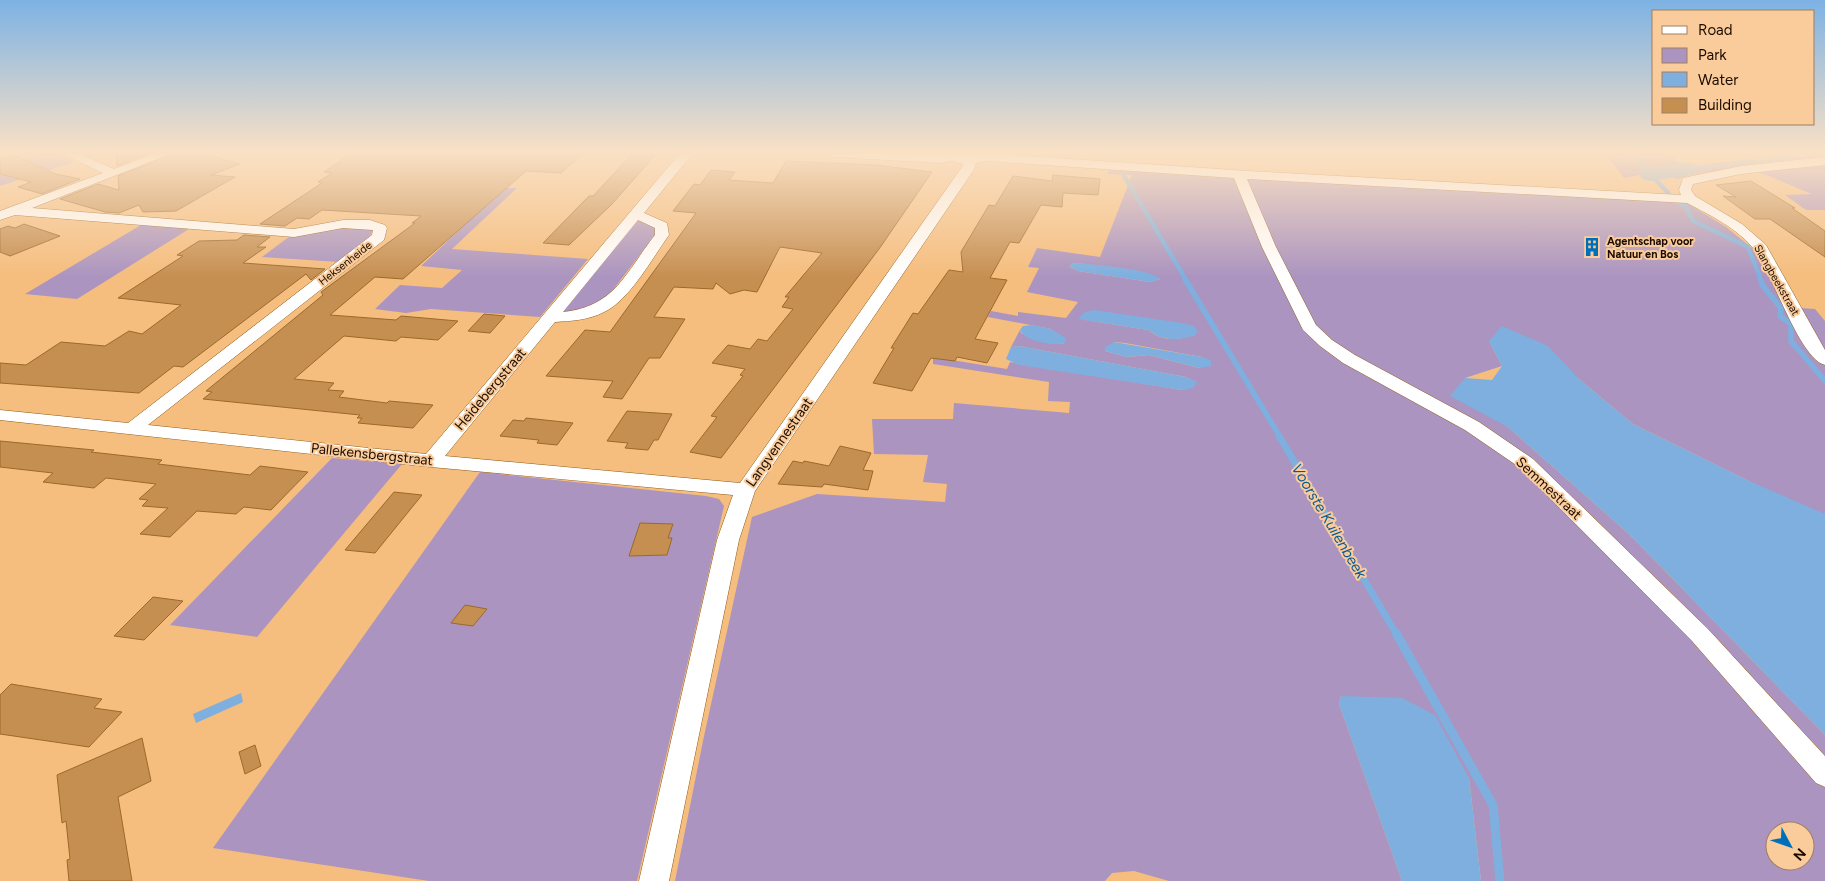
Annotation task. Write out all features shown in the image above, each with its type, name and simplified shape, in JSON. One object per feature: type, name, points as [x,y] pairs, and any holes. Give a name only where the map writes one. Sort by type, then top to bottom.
[{"type":"street","points":[[0,216],[57,194]]},
{"type":"street","name":"Heidebergstraat","points":[[431,461],[652,194]]},
{"type":"street","name":"Langvennestraat","points":[[654,881],[728,540],[745,490],[951,194]]},
{"type":"street","name":"Semmestraat","points":[[1247,194],[1269,247],[1309,327],[1326,343],[1349,359],[1472,426],[1526,464],[1700,635],[1825,775]]},
{"type":"street","points":[[1602,194],[1690,199]]},
{"type":"street","points":[[1687,194],[1690,199]]},
{"type":"street","name":"Slangbeekstraat","points":[[1690,199],[1744,232],[1761,248],[1814,348],[1825,360]]},
{"type":"street","name":"Heksenheide","points":[[14,210],[294,234],[343,224],[370,224],[380,228],[379,237],[134,428]]},
{"type":"street","points":[[550,318],[587,313],[607,305],[612,300],[662,235],[662,226],[635,214]]},
{"type":"street","name":"Pallekensbergstraat","points":[[0,415],[431,461],[745,490]]},
{"type":"green space","points":[[497,194],[510,194],[452,249],[588,259],[540,317],[431,309],[406,313],[375,309],[400,285],[442,288],[462,270],[421,266]]},
{"type":"green space","points":[[1125,194],[1531,194],[1687,203],[1726,227],[1757,252],[1784,307],[1815,309],[1825,321],[1825,525],[1747,480],[1633,424],[1579,379],[1489,341],[1502,366],[1465,378],[1508,427],[1630,535],[1825,735],[1825,881],[1481,881],[1469,778],[1341,696],[1339,704],[1402,881],[1169,881],[1134,871],[1112,873],[1105,881],[675,881],[703,741],[752,517],[817,494],[945,502],[947,484],[923,482],[928,455],[874,454],[872,419],[953,419],[954,403],[1069,413],[1070,402],[1048,401],[1049,382],[933,364],[933,357],[1007,369],[1010,362],[1182,390],[1193,387],[1196,382],[1186,377],[1019,346],[1011,347],[1020,330],[1021,333],[1043,342],[1065,343],[1051,329],[988,317],[991,311],[1018,316],[1018,312],[1066,318],[1078,302],[1027,292],[1039,268],[1028,267],[1037,248],[1100,257]],"holes":[[[1078,263],[1160,279],[1150,282],[1078,271],[1070,267],[1071,264]],[[1079,319],[1195,335],[1171,339],[1160,337],[1148,330]],[[1114,342],[1202,357],[1199,368],[1149,355],[1127,357],[1105,351]]]},
{"type":"green space","points":[[1825,194],[1825,210],[1806,210],[1785,195]]},
{"type":"green space","points":[[636,221],[656,227],[656,234],[605,300],[598,305],[566,312],[562,311]]},
{"type":"green space","points":[[141,225],[189,229],[77,299],[25,294]]},
{"type":"green space","points":[[339,226],[373,230],[369,238],[340,262],[262,257],[290,236]]},
{"type":"green space","points":[[332,458],[402,464],[257,637],[170,625]]},
{"type":"green space","points":[[480,472],[706,496],[719,499],[724,506],[637,881],[429,881],[213,848]]},
{"type":"water","points":[[1078,263],[1134,270],[1160,279],[1150,282],[1078,271],[1070,267],[1071,264]]},
{"type":"water","points":[[1094,310],[1182,323],[1194,326],[1198,332],[1189,337],[1171,339],[1159,336],[1148,330],[1078,319],[1085,312]]},
{"type":"water","points":[[1032,325],[1051,329],[1066,338],[1065,343],[1054,344],[1028,338],[1020,330],[1023,326]]},
{"type":"water","points":[[1502,326],[1548,346],[1579,379],[1633,424],[1747,480],[1825,514],[1825,735],[1630,535],[1508,427],[1450,396],[1465,378],[1492,380],[1502,366],[1489,341]]},
{"type":"water","points":[[1114,342],[1202,357],[1211,360],[1211,366],[1199,368],[1149,355],[1127,357],[1105,351],[1105,347]]},
{"type":"water","points":[[1019,346],[1186,377],[1197,382],[1193,388],[1182,390],[1019,365],[1006,359],[1011,347]]},
{"type":"water","points":[[241,693],[243,702],[196,723],[193,714]]},
{"type":"water","points":[[1341,696],[1402,698],[1435,715],[1469,778],[1481,881],[1402,881],[1339,704]]},
{"type":"building","points":[[72,194],[205,194],[176,211],[143,212],[139,205],[119,213],[105,212],[60,199]]},
{"type":"building","points":[[305,194],[500,194],[403,279],[375,277],[330,315],[396,320],[401,316],[458,321],[438,340],[401,337],[396,341],[344,336],[294,379],[334,383],[328,390],[344,391],[339,397],[387,403],[389,401],[433,405],[413,428],[358,423],[362,418],[357,418],[360,415],[203,399],[212,392],[206,391],[323,295],[321,292],[415,223],[412,223],[421,216],[322,210],[309,219],[297,218],[285,226],[260,224]]},
{"type":"building","points":[[595,194],[621,194],[569,245],[543,243],[589,196]]},
{"type":"building","points":[[686,194],[917,194],[879,249],[721,458],[690,452],[717,417],[711,416],[743,376],[740,375],[745,369],[712,363],[728,345],[750,349],[758,339],[767,341],[793,309],[782,307],[789,297],[785,297],[822,253],[780,247],[757,292],[744,290],[730,294],[716,283],[713,289],[674,287],[654,317],[685,319],[660,358],[649,358],[622,399],[603,397],[613,381],[546,376],[585,330],[610,332],[696,213],[673,211]]},
{"type":"building","points":[[1002,194],[1063,194],[1062,207],[1041,205],[1019,243],[1010,242],[990,278],[1007,280],[975,339],[998,343],[987,363],[957,357],[955,361],[931,358],[912,391],[873,383],[894,348],[891,348],[913,313],[918,314],[949,270],[963,272],[961,252],[989,205],[995,206]]},
{"type":"building","points":[[1731,194],[1772,194],[1795,208],[1792,208],[1825,231],[1825,257],[1770,219],[1755,219],[1723,196],[1736,197]]},
{"type":"building","points":[[24,224],[60,236],[10,256],[0,252],[0,229],[8,226],[15,228]]},
{"type":"building","points":[[244,235],[270,237],[257,247],[266,247],[243,263],[325,269],[311,280],[306,274],[183,367],[174,366],[139,393],[0,383],[0,363],[26,365],[61,342],[105,346],[129,331],[142,334],[181,305],[118,298],[183,256],[177,255],[199,241],[237,240]]},
{"type":"building","points":[[484,314],[505,316],[490,333],[468,331]]},
{"type":"building","points":[[627,411],[672,414],[658,440],[654,440],[648,450],[625,448],[628,443],[607,441]]},
{"type":"building","points":[[526,418],[573,423],[557,445],[537,443],[539,440],[500,436],[513,420],[524,421]]},
{"type":"building","points":[[0,441],[94,450],[91,452],[162,460],[158,464],[250,475],[260,466],[308,472],[271,510],[244,507],[236,514],[197,511],[170,537],[140,534],[168,508],[142,506],[148,500],[139,499],[156,484],[106,478],[94,488],[43,482],[53,473],[0,467]]},
{"type":"building","points":[[840,446],[871,453],[863,470],[873,471],[868,490],[824,484],[822,487],[778,484],[793,461],[803,463],[804,461],[829,466]]},
{"type":"building","points":[[394,492],[422,495],[375,553],[345,550]]},
{"type":"building","points":[[640,523],[673,524],[668,538],[672,538],[667,555],[629,556]]},
{"type":"building","points":[[153,597],[183,601],[144,640],[114,636]]},
{"type":"building","points":[[465,605],[487,609],[473,626],[451,623]]},
{"type":"building","points":[[11,684],[102,699],[94,708],[122,712],[89,747],[0,734],[0,695]]},
{"type":"building","points":[[142,738],[151,781],[118,797],[132,881],[69,881],[67,860],[70,859],[66,821],[62,823],[57,775]]},
{"type":"building","points":[[255,745],[261,766],[245,774],[239,752]]},
{"type":"waterway","name":"Voorste Kuilenbeek","points":[[1135,194],[1186,280]]},
{"type":"waterway","points":[[1675,200],[1685,206],[1693,221],[1748,247],[1761,280]]},
{"type":"waterway","name":"Voorste Kuilenbeek","points":[[1185,279],[1280,437]]},
{"type":"waterway","points":[[1760,279],[1763,286],[1781,308],[1780,316],[1791,324],[1791,341],[1825,381]]},
{"type":"waterway","name":"Voorste Kuilenbeek","points":[[1279,436],[1397,635]]},
{"type":"waterway","name":"Voorste Kuilenbeek","points":[[1396,633],[1493,805],[1500,881]]},
{"type":"place","name":"Agentschap voor Natuur en Bos","points":[[1592,247]]}]
